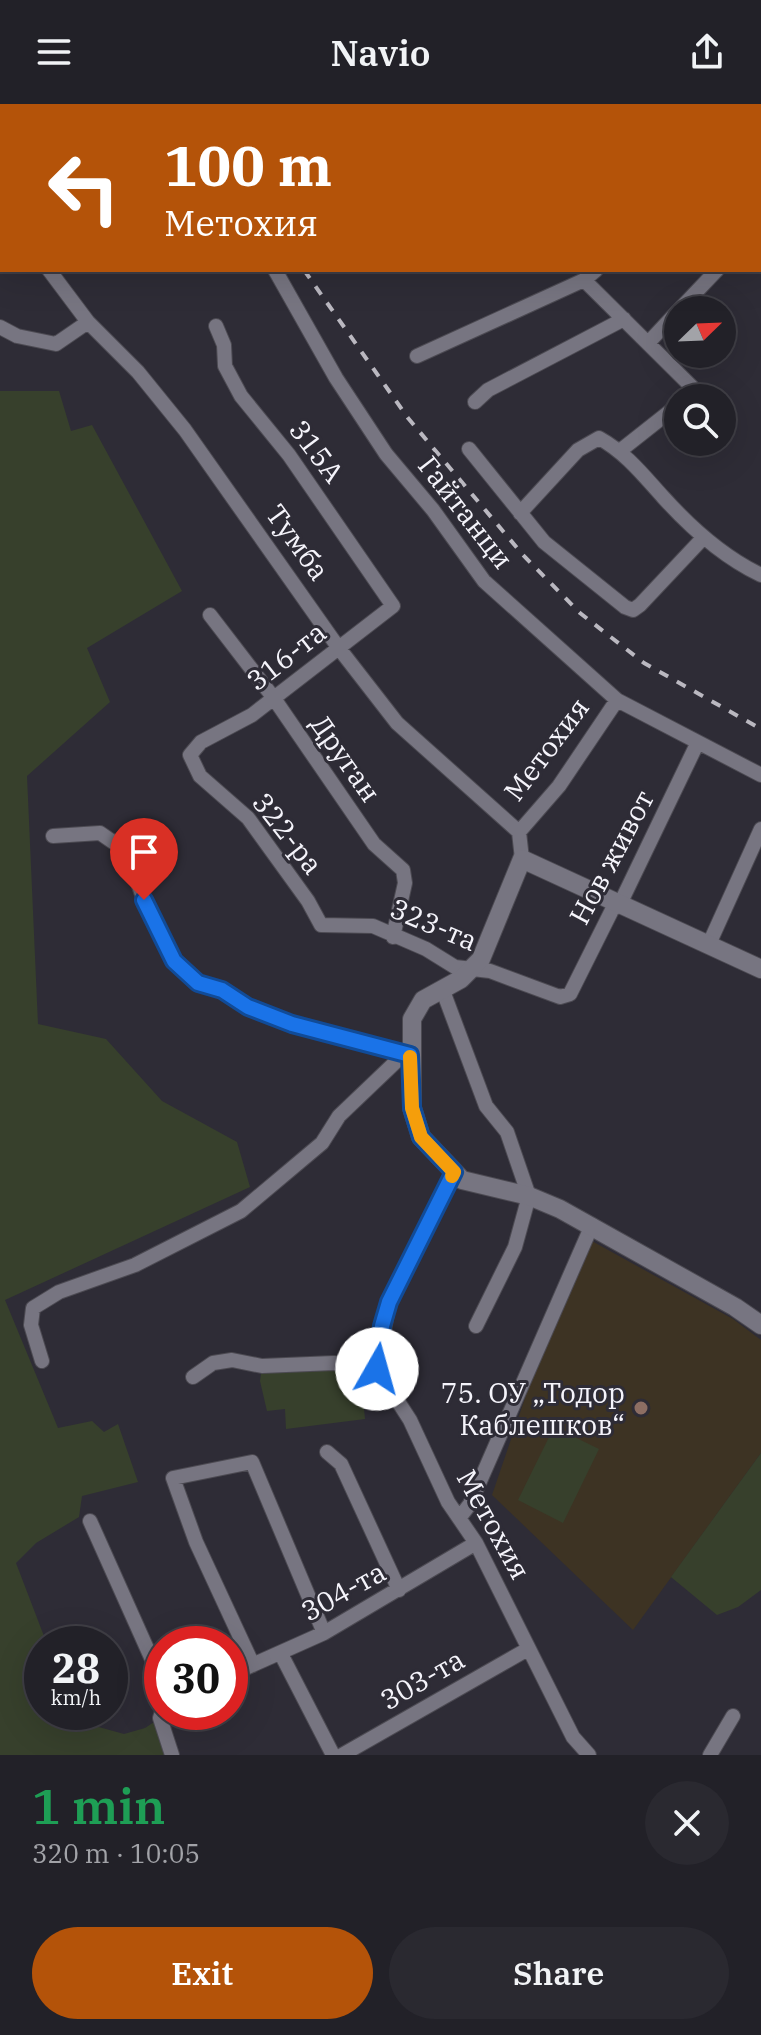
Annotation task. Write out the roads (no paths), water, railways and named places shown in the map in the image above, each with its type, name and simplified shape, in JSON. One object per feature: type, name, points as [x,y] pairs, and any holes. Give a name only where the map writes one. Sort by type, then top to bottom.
[{"type":"street","name":"Тумба","points":[[50,272],[88,322],[138,372],[185,430],[338,647],[397,723],[519,832]]},
{"type":"street","name":"Гайтанци","points":[[276,272],[336,378],[386,454],[433,510],[484,581],[617,700],[761,775]]},
{"type":"street","points":[[693,296],[715,272]]},
{"type":"street","points":[[417,356],[590,275],[624,319],[689,384]]},
{"type":"street","points":[[475,402],[488,390],[624,319]]},
{"type":"street","points":[[0,327],[17,336],[56,344],[88,322]]},
{"type":"street","name":"315А","points":[[216,326],[224,345],[225,366],[241,396],[289,455],[392,602]]},
{"type":"street","points":[[649,342],[664,326]]},
{"type":"street","points":[[621,450],[664,416]]},
{"type":"street","points":[[520,513],[578,450],[599,438],[621,450],[704,537],[740,565],[761,575]]},
{"type":"street","points":[[469,449],[544,542],[625,607],[633,610],[704,537]]},
{"type":"street","name":"316-та","points":[[201,742],[252,715],[338,647],[391,612],[392,602]]},
{"type":"street","name":"Друган","points":[[210,615],[273,697],[374,844],[403,870],[405,883],[393,937]]},
{"type":"street","name":"Метохия","points":[[454,1172],[421,1137],[412,1108],[407,1054],[416,1008],[423,1000],[443,991],[472,971],[481,959],[522,859],[519,832],[559,786],[617,700]]},
{"type":"street","name":"322-ра","points":[[201,742],[190,755],[200,776],[248,818],[308,901],[321,925]]},
{"type":"street","name":"Нов живот","points":[[570,994],[612,910],[620,904],[697,744]]},
{"type":"street","points":[[709,944],[761,829]]},
{"type":"street","points":[[53,836],[100,833],[113,842],[123,841],[144,900],[174,961],[198,983],[222,990],[248,1007],[292,1024],[407,1054]]},
{"type":"street","points":[[522,859],[761,969]]},
{"type":"street","name":"323-та","points":[[321,925],[373,926],[426,949],[455,967],[490,971],[560,997],[570,994]]},
{"type":"street","points":[[443,991],[486,1106],[507,1132],[529,1196],[515,1247],[476,1326]]},
{"type":"street","points":[[42,1361],[31,1325],[33,1308],[59,1292],[135,1265],[241,1211],[322,1143],[339,1116],[407,1054]]},
{"type":"street","points":[[193,1377],[213,1363],[232,1360],[262,1366],[334,1363],[377,1369],[382,1326],[389,1302],[454,1172],[462,1180],[529,1196],[592,1225],[761,1325]]},
{"type":"street","points":[[460,1517],[470,1504],[592,1225]]},
{"type":"street","name":"Метохия","points":[[377,1369],[410,1420],[448,1502],[476,1543],[573,1737],[589,1755]]},
{"type":"street","points":[[327,1452],[341,1464],[399,1590]]},
{"type":"street","points":[[253,1665],[196,1542],[173,1478],[252,1462],[324,1633]]},
{"type":"street","points":[[90,1521],[144,1642]]},
{"type":"street","name":"304-та","points":[[248,1667],[324,1633],[476,1543]]},
{"type":"street","name":"303-та","points":[[342,1755],[528,1649]]},
{"type":"street","points":[[281,1654],[333,1755]]},
{"type":"street","points":[[710,1755],[733,1716]]},
{"type":"street","points":[[164,1730],[172,1755]]},
{"type":"railway","points":[[305,272],[408,418],[523,555],[580,613],[644,663],[761,729]]},
{"type":"place","name":"75. ОУ „Тодор Каблешков“","points":[[641,1408]]}]
